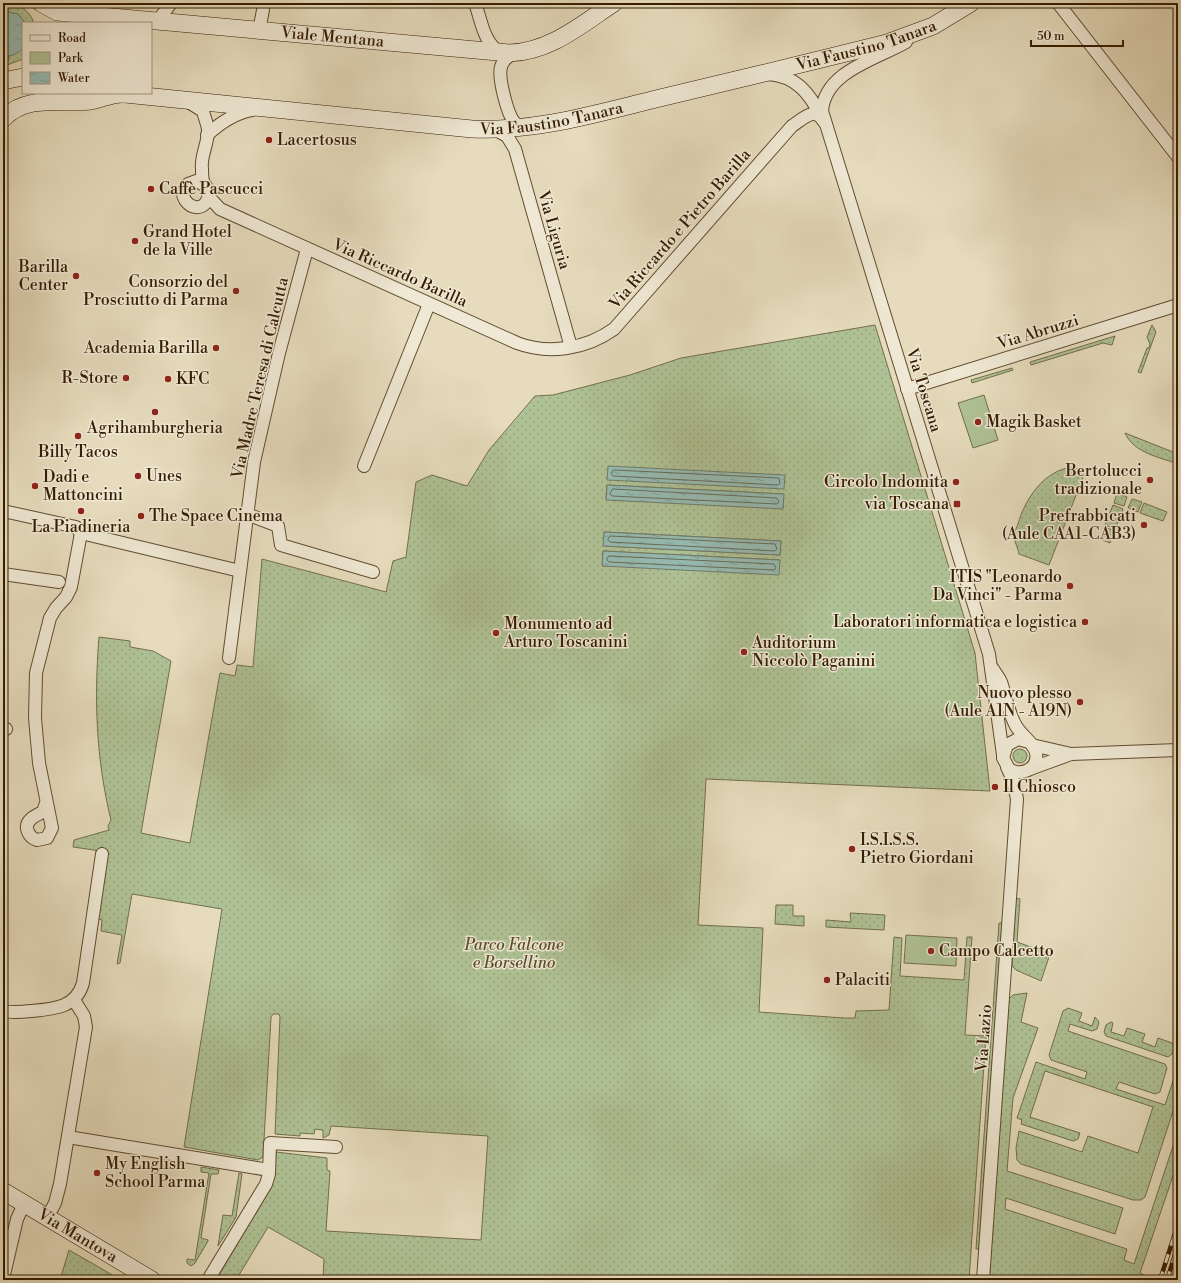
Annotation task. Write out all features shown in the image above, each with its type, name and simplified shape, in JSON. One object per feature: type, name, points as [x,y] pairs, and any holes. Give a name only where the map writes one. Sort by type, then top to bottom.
[{"type":"main road","name":"Viale Mentana","points":[[41,3],[57,12],[511,53],[535,50],[553,42],[614,3]]},
{"type":"main road","points":[[41,3],[51,22]]},
{"type":"main road","name":"Via Faustino Tanara","points":[[3,119],[16,109],[36,103],[92,100],[120,94],[260,109],[496,130],[528,127],[587,116],[887,43],[933,26],[971,3]]},
{"type":"main road","name":"Via Mantova","points":[[3,1191],[152,1280]]},
{"type":"street","points":[[150,20],[160,18],[171,3]]},
{"type":"street","points":[[475,3],[489,41],[494,48],[511,53],[503,62],[500,69],[500,78],[510,116],[518,125],[528,127]]},
{"type":"street","points":[[1058,3],[1178,157]]},
{"type":"street","points":[[259,31],[263,10]]},
{"type":"street","name":"Via Toscana","points":[[824,122],[823,104],[836,81],[848,71],[887,53],[933,26]]},
{"type":"street","name":"Via Toscana","points":[[756,75],[778,75],[795,81],[806,91],[824,122],[992,667],[1000,682],[1015,724],[1021,735],[1030,744]]},
{"type":"street","name":"Via Riccardo e Pietro Barilla","points":[[571,348],[593,341],[614,329],[788,129],[816,106],[829,91]]},
{"type":"street","points":[[187,101],[203,110],[208,128],[202,167],[203,181],[207,190],[206,202],[200,206]]},
{"type":"street","points":[[207,136],[224,120],[243,112],[260,109]]},
{"type":"street","points":[[802,117],[808,114],[814,114],[820,117],[824,122]]},
{"type":"street","name":"Via Liguria","points":[[496,130],[505,133],[513,144],[571,348]]},
{"type":"street","points":[[188,184],[202,167]]},
{"type":"street","points":[[188,184],[196,181],[207,190]]},
{"type":"street","name":"Via Riccardo Barilla","points":[[188,184],[184,191],[184,199],[192,206],[220,209],[525,346],[541,349],[571,348]]},
{"type":"street","name":"Via Riccardo Barilla","points":[[207,190],[210,198],[220,209]]},
{"type":"street","name":"Via Madre Teresa di Calcutta","points":[[229,658],[252,477],[260,435],[307,249]]},
{"type":"street","points":[[364,466],[429,304]]},
{"type":"street","name":"Via Abruzzi","points":[[907,389],[1178,305]]},
{"type":"street","points":[[3,511],[76,527],[81,533],[240,571]]},
{"type":"street","points":[[247,514],[278,526],[281,545],[373,572]]},
{"type":"street","points":[[46,803],[40,770],[36,732],[36,668],[50,618],[56,608],[66,597],[71,587],[81,533]]},
{"type":"street","points":[[3,574],[59,582]]},
{"type":"street","name":"Via Toscana","points":[[992,667],[992,684],[1002,739],[1003,755],[1007,767]]},
{"type":"street","points":[[1003,755],[1006,747],[1011,742],[1021,740],[1030,744],[1071,754],[1178,750]]},
{"type":"street","points":[[1029,770],[1035,762],[1036,757],[1030,744]]},
{"type":"street","points":[[1007,767],[1016,772],[1029,770],[1071,754]]},
{"type":"street","name":"Via Lazio","points":[[983,1280],[1017,799],[1013,780],[1007,767]]},
{"type":"street","name":"Via Lazio","points":[[1017,799],[1029,770]]},
{"type":"street","points":[[3,1011],[14,1012],[52,1009],[74,1000],[79,993],[82,983],[102,854]]},
{"type":"street","points":[[47,1218],[57,1196],[86,1024],[83,1013],[74,1000]]},
{"type":"street","points":[[68,1137],[269,1170]]},
{"type":"street","points":[[208,1280],[263,1189],[269,1170],[270,1143],[336,1148]]},
{"type":"street","points":[[3,1279],[17,1219],[24,1204]]},
{"type":"green space","points":[[3,3],[13,4],[26,11],[34,22],[24,22],[18,14],[3,11]]},
{"type":"green space","points":[[22,49],[22,59],[7,65],[9,56]]},
{"type":"green space","name":"Parco Falcone e Borsellino","points":[[875,325],[975,653],[990,791],[706,779],[698,925],[763,928],[759,1012],[844,1018],[855,1018],[856,1011],[889,1010],[894,937],[902,938],[900,976],[964,980],[967,937],[972,937],[965,1035],[986,1036],[969,1280],[323,1280],[324,1259],[268,1227],[236,1280],[216,1280],[271,1188],[274,1177],[276,1152],[327,1158],[327,1170],[330,1171],[326,1231],[481,1240],[488,1136],[331,1126],[329,1135],[323,1138],[323,1130],[315,1129],[314,1134],[300,1133],[300,1136],[275,1134],[280,1017],[279,1014],[273,1014],[271,1017],[263,1157],[258,1160],[184,1147],[222,909],[132,894],[120,963],[117,964],[122,935],[101,931],[102,920],[97,919],[108,852],[73,847],[74,840],[109,830],[108,826],[111,820],[99,752],[97,660],[99,637],[130,641],[130,647],[153,651],[171,661],[141,833],[190,843],[220,673],[235,676],[237,665],[253,667],[262,559],[386,592],[393,561],[406,557],[416,482],[432,475],[467,486],[489,450],[535,396],[553,395],[630,375],[681,358]],"holes":[[[607,485],[783,494],[783,508],[606,499]],[[604,532],[781,541],[780,555],[604,546]],[[603,551],[780,560],[780,561],[603,566]]]},
{"type":"green space","points":[[1152,325],[1156,332],[1141,373],[1138,372],[1147,348],[1149,348],[1150,344],[1147,337]]},
{"type":"green space","points":[[1115,336],[1112,345],[1103,343],[1031,365],[1030,362]]},
{"type":"green space","points":[[1012,368],[1013,370],[972,383],[971,380]]},
{"type":"green space","name":"Magik Basket","points":[[984,395],[998,440],[973,448],[958,403]]},
{"type":"green space","points":[[1125,433],[1178,454],[1178,464],[1141,450],[1129,440]]},
{"type":"green space","points":[[1073,467],[1085,472],[1049,565],[1019,554],[1014,534],[1025,505],[1037,487],[1045,480],[1063,469]]},
{"type":"green space","points":[[1117,493],[1127,497],[1124,506],[1114,503]]},
{"type":"green space","points":[[1132,499],[1142,502],[1138,512],[1128,508]]},
{"type":"green space","points":[[1144,503],[1167,512],[1163,521],[1140,513]]},
{"type":"green space","points":[[1113,505],[1123,509],[1115,529],[1105,525]]},
{"type":"green space","points":[[1105,527],[1114,531],[1110,543],[1100,539]]},
{"type":"green space","points":[[1017,749],[1023,749],[1027,753],[1027,759],[1023,763],[1017,763],[1013,759],[1013,753]]},
{"type":"green space","points":[[1016,898],[1020,899],[1017,942],[1050,954],[1041,981],[1016,970],[1012,966]]},
{"type":"green space","points":[[776,905],[793,905],[793,916],[804,916],[804,926],[775,924]]},
{"type":"green space","points":[[850,913],[885,915],[884,930],[826,927],[826,920],[851,922]]},
{"type":"green space","points":[[999,923],[1002,923],[979,1249],[976,1249]]},
{"type":"green space","name":"Campo Calcetto","points":[[906,935],[957,938],[956,966],[904,963]]},
{"type":"green space","points":[[1027,993],[1021,1022],[1038,1028],[1013,1098],[1007,1171],[1123,1208],[1115,1234],[1006,1198],[1005,1209],[1127,1249],[1124,1260],[1134,1264],[1178,1131],[1178,1161],[1140,1273],[1144,1275],[1142,1280],[989,1280],[1009,999],[1013,995]]},
{"type":"green space","points":[[1068,1008],[1082,1013],[1079,1021],[1092,1026],[1095,1017],[1099,1022],[1097,1029],[1092,1031],[1070,1024],[1068,1031],[1165,1064],[1167,1068],[1160,1092],[1155,1094],[1119,1082],[1116,1089],[1165,1105],[1178,1066],[1178,1096],[1145,1197],[1141,1200],[1133,1200],[1021,1164],[1017,1160],[1016,1148],[1019,1131],[1082,1152],[1088,1136],[1138,1153],[1153,1107],[1045,1071],[1030,1117],[1080,1133],[1078,1139],[1073,1141],[1021,1124],[1022,1120],[1017,1118],[1036,1062],[1085,1079],[1087,1072],[1051,1060],[1049,1055],[1063,1011]]},
{"type":"green space","points":[[1111,1022],[1113,1023],[1111,1032],[1124,1036],[1127,1028],[1145,1034],[1142,1042],[1155,1047],[1158,1038],[1172,1043],[1174,1047],[1172,1054],[1168,1057],[1106,1036],[1104,1032],[1106,1025]]},
{"type":"green space","points":[[201,1167],[219,1170],[218,1174],[211,1174],[201,1238],[208,1241],[195,1263],[191,1266],[187,1263],[187,1259],[195,1260],[209,1173],[201,1172]]},
{"type":"green space","points":[[239,1173],[242,1174],[236,1217],[218,1246],[223,1215],[232,1216]]},
{"type":"green space","points":[[69,1250],[121,1280],[60,1280]]},
{"type":"water","points":[[3,11],[18,14],[24,22],[22,22],[22,49],[12,55],[3,56]]},
{"type":"water","points":[[608,466],[785,475],[784,489],[607,480]]},
{"type":"water","points":[[607,485],[784,494],[783,509],[606,500]]},
{"type":"water","points":[[604,532],[781,541],[780,555],[603,546]]},
{"type":"water","points":[[603,551],[780,560],[779,575],[602,566]]},
{"type":"railway","points":[[1160,1280],[1178,1224]]},
{"type":"railway","points":[[1167,1280],[1178,1245]]},
{"type":"place","name":"Lacertosus","points":[[269,140]]},
{"type":"place","name":"Caffè Pascucci","points":[[151,189]]},
{"type":"place","name":"Grand Hotel de la Ville","points":[[135,241]]},
{"type":"place","name":"Barilla Center","points":[[76,276]]},
{"type":"place","name":"Consorzio del Prosciutto di Parma","points":[[236,291]]},
{"type":"place","name":"Academia Barilla","points":[[216,348]]},
{"type":"place","name":"R-Store","points":[[126,378]]},
{"type":"place","name":"KFC","points":[[168,379]]},
{"type":"place","name":"Agrihamburgheria","points":[[155,412]]},
{"type":"place","name":"Magik Basket","points":[[978,422]]},
{"type":"place","name":"Billy Tacos","points":[[78,436]]},
{"type":"place","name":"Unes","points":[[138,476]]},
{"type":"place","name":"Bertolucci tradizionale","points":[[1150,480]]},
{"type":"place","name":"Circolo Indomita","points":[[956,482]]},
{"type":"place","name":"Dadi e Mattoncini","points":[[35,486]]},
{"type":"place","name":"via Toscana","points":[[957,504]]},
{"type":"place","name":"La Piadineria","points":[[81,511]]},
{"type":"place","name":"The Space Cinema","points":[[141,516]]},
{"type":"place","name":"Prefrabbicati (Aule CAA1-CAB3)","points":[[1144,525]]},
{"type":"place","name":"ITIS \"Leonardo Da Vinci\" - Parma","points":[[1070,586]]},
{"type":"place","name":"Laboratori informatica e logistica","points":[[1085,622]]},
{"type":"place","name":"Monumento ad Arturo Toscanini","points":[[496,633]]},
{"type":"place","name":"Auditorium Niccolò Paganini","points":[[744,652]]},
{"type":"place","name":"Nuovo plesso (Aule A1N - A19N)","points":[[1080,702]]},
{"type":"place","name":"Il Chiosco","points":[[995,787]]},
{"type":"place","name":"I.S.I.S.S. Pietro Giordani","points":[[852,849]]},
{"type":"place","name":"Campo Calcetto","points":[[931,951]]},
{"type":"place","name":"Palaciti","points":[[827,980]]},
{"type":"place","name":"My English School Parma","points":[[97,1173]]}]
